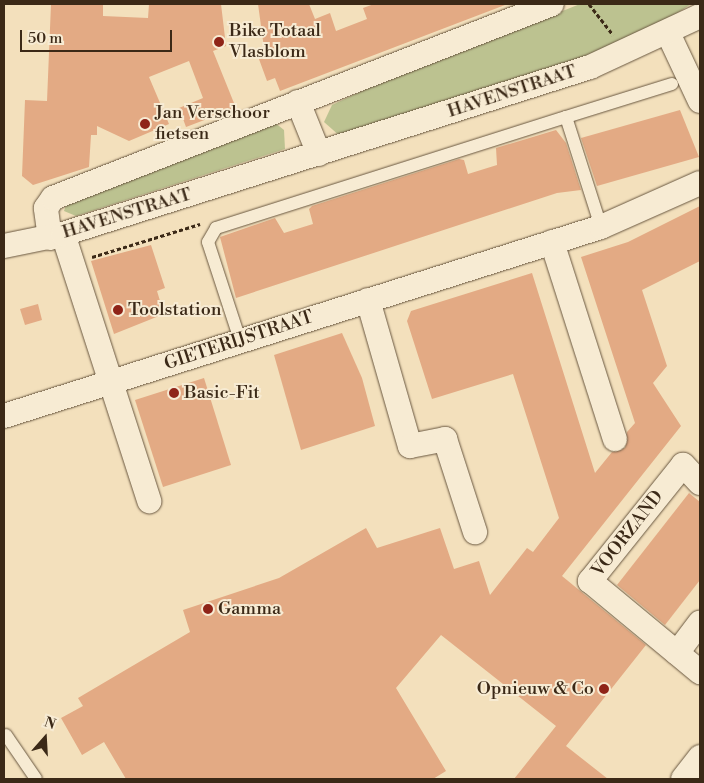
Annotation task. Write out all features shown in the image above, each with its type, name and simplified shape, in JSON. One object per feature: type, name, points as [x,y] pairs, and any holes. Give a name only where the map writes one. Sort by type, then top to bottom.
[{"type":"street","name":"HAVENSTRAAT","points":[[57,236],[46,208],[53,198],[552,4]]},
{"type":"street","name":"HAVENSTRAAT","points":[[4,246],[57,236],[590,67],[668,33],[700,16]]},
{"type":"street","points":[[668,33],[700,101]]},
{"type":"street","points":[[298,102],[319,154]]},
{"type":"street","name":"GIETERIJSTRAAT","points":[[4,416],[600,227],[700,183]]},
{"type":"street","points":[[57,236],[73,263],[149,501]]},
{"type":"street","points":[[552,242],[615,439]]},
{"type":"street","points":[[368,300],[410,446],[445,439],[475,532]]},
{"type":"street","name":"VOORZAND","points":[[700,483],[683,465],[590,581],[700,672]]},
{"type":"street","points":[[677,654],[700,623]]},
{"type":"street","points":[[683,779],[700,757]]},
{"type":"lane","points":[[240,340],[208,242],[210,233],[672,84]]},
{"type":"lane","points":[[566,117],[600,227]]},
{"type":"lane","points":[[6,735],[36,779]]},
{"type":"path","points":[[73,263],[199,223],[210,233]]},
{"type":"green space","points":[[580,4],[691,4],[635,41],[341,137],[324,122],[332,105],[364,90]]},
{"type":"green space","points":[[274,122],[284,130],[285,149],[76,216],[64,211],[66,205]]},
{"type":"building","points":[[51,4],[103,4],[103,16],[148,18],[149,4],[221,4],[226,46],[213,51],[236,108],[186,127],[179,108],[203,98],[189,61],[149,77],[169,124],[129,141],[97,126],[97,135],[91,135],[89,167],[33,185],[22,176],[25,100],[47,101]]},
{"type":"building","points":[[258,4],[309,4],[315,19],[330,13],[336,31],[367,19],[363,8],[374,4],[505,5],[280,91],[275,78],[267,81],[256,51],[264,48]]},
{"type":"building","points":[[680,110],[699,157],[597,186],[581,138]]},
{"type":"building","points":[[556,130],[566,143],[581,190],[557,193],[236,298],[220,237],[275,218],[284,233],[313,224],[309,209],[312,206],[459,159],[464,160],[468,174],[497,165],[496,148]]},
{"type":"building","points":[[700,206],[700,261],[642,290],[667,366],[653,383],[681,426],[562,576],[646,645],[566,746],[608,779],[514,779],[556,726],[441,635],[396,688],[446,771],[433,779],[126,779],[104,742],[82,755],[61,718],[83,706],[78,698],[190,632],[183,610],[279,578],[366,528],[377,548],[440,528],[454,569],[479,561],[490,595],[527,548],[533,552],[559,518],[513,374],[432,399],[407,321],[411,311],[532,273],[595,473],[612,452],[625,448],[627,432],[635,423],[581,257],[628,242]]},
{"type":"building","points":[[151,245],[165,288],[157,291],[164,314],[114,334],[91,261]]},
{"type":"building","points":[[38,304],[42,320],[25,325],[20,309]]},
{"type":"building","points":[[342,333],[362,378],[375,426],[301,450],[274,355]]},
{"type":"building","points":[[204,378],[231,465],[163,487],[135,400]]},
{"type":"building","points":[[689,493],[700,502],[700,580],[665,625],[617,585]]},
{"type":"place","name":"Bike Totaal Vlasblom","points":[[219,42]]},
{"type":"place","name":"Jan Verschoor fietsen","points":[[145,124]]},
{"type":"place","name":"Toolstation","points":[[118,310]]},
{"type":"place","name":"Basic-Fit","points":[[174,393]]},
{"type":"place","name":"Gamma","points":[[208,609]]},
{"type":"place","name":"Opnieuw & Co","points":[[604,689]]}]
